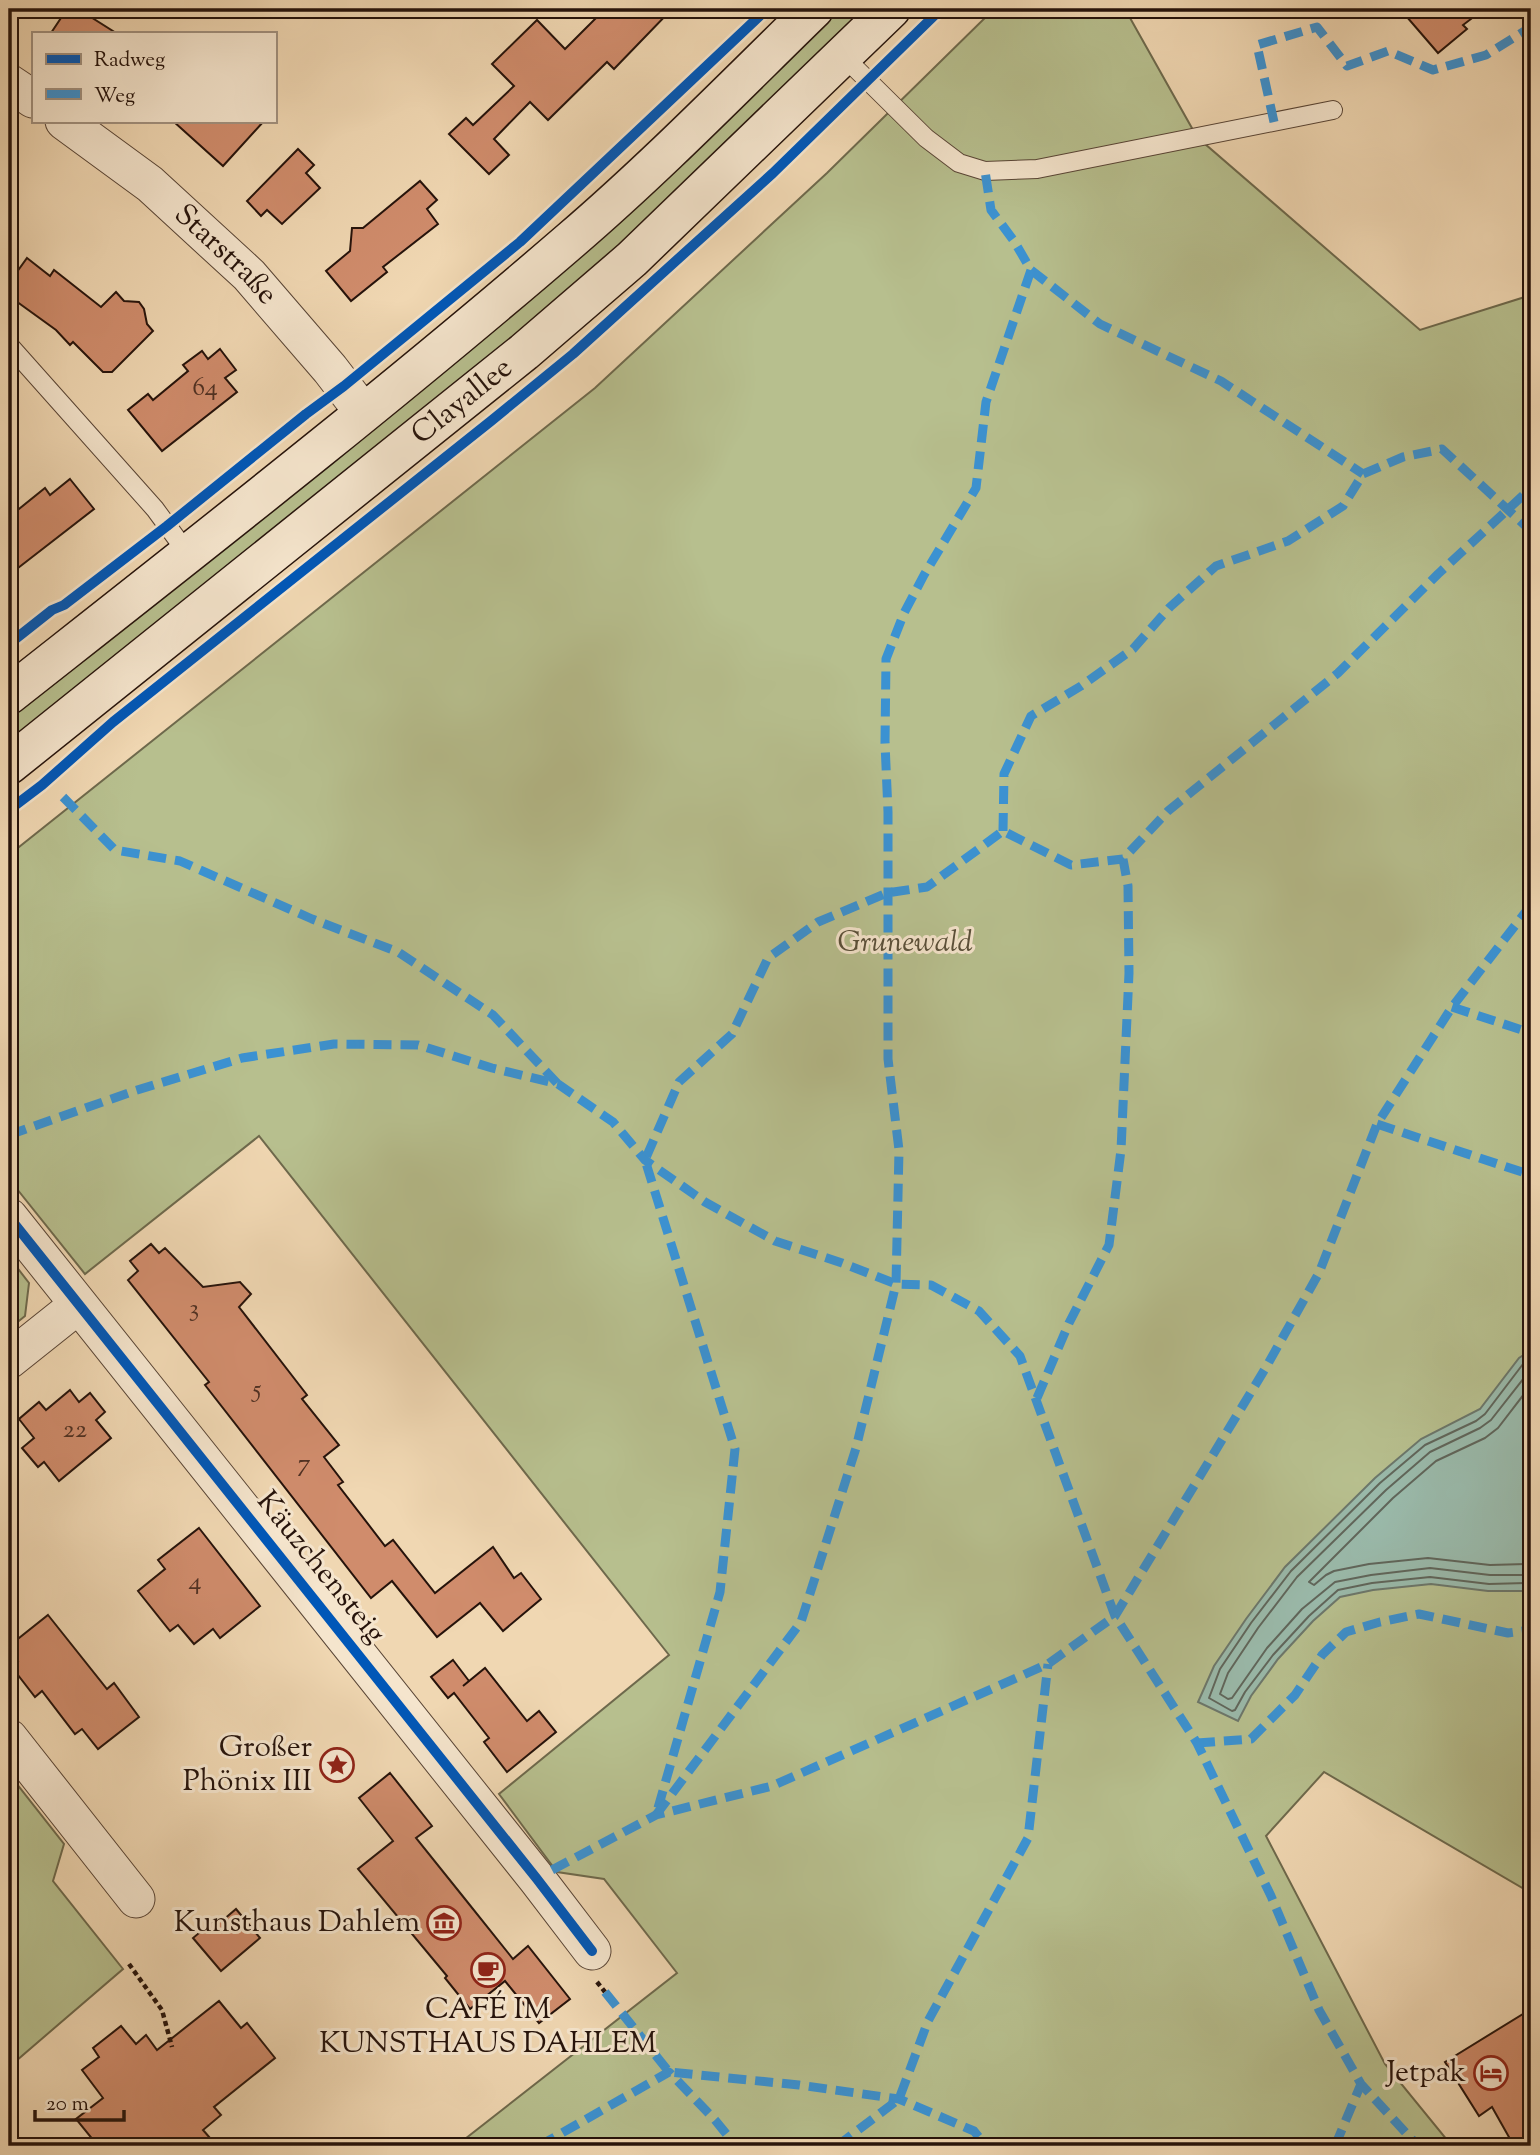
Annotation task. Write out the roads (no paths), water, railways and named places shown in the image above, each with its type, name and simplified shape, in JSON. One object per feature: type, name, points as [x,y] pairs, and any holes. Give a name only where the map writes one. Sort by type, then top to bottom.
[{"type":"main road","name":"Clayallee","points":[[9,695],[188,554],[572,239],[680,140],[814,9]]},
{"type":"main road","name":"Clayallee","points":[[9,765],[524,352],[632,259],[891,9]]},
{"type":"street","points":[[9,83],[32,98]]},
{"type":"street","name":"Starstraße","points":[[65,122],[150,184],[249,275],[330,369],[363,412]]},
{"type":"street","name":"Käuzchensteig","points":[[9,1217],[592,1951]]},
{"type":"street","points":[[9,1360],[78,1305]]},
{"type":"street","points":[[9,1738],[136,1899]]},
{"type":"lane","points":[[843,56],[926,138],[960,163],[985,171],[1037,169],[1333,110]]},
{"type":"lane","points":[[9,345],[155,509],[188,554]]},
{"type":"water","points":[[1531,1350],[1531,1589],[1488,1591],[1431,1584],[1373,1590],[1340,1597],[1313,1621],[1278,1659],[1251,1696],[1238,1721],[1198,1702],[1214,1666],[1285,1567],[1375,1478],[1421,1439],[1480,1409],[1519,1358]]},
{"type":"place","name":"Großer Phönix III","points":[[337,1765]]},
{"type":"place","name":"Kunsthaus Dahlem","points":[[444,1923]]},
{"type":"place","name":"CAFÉ IM KUNSTHAUS DAHLEM","points":[[488,1970]]},
{"type":"place","name":"Jetpak","points":[[1491,2073]]},
{"type":"park label","name":"Grunewald","points":[[905,943]]}]
